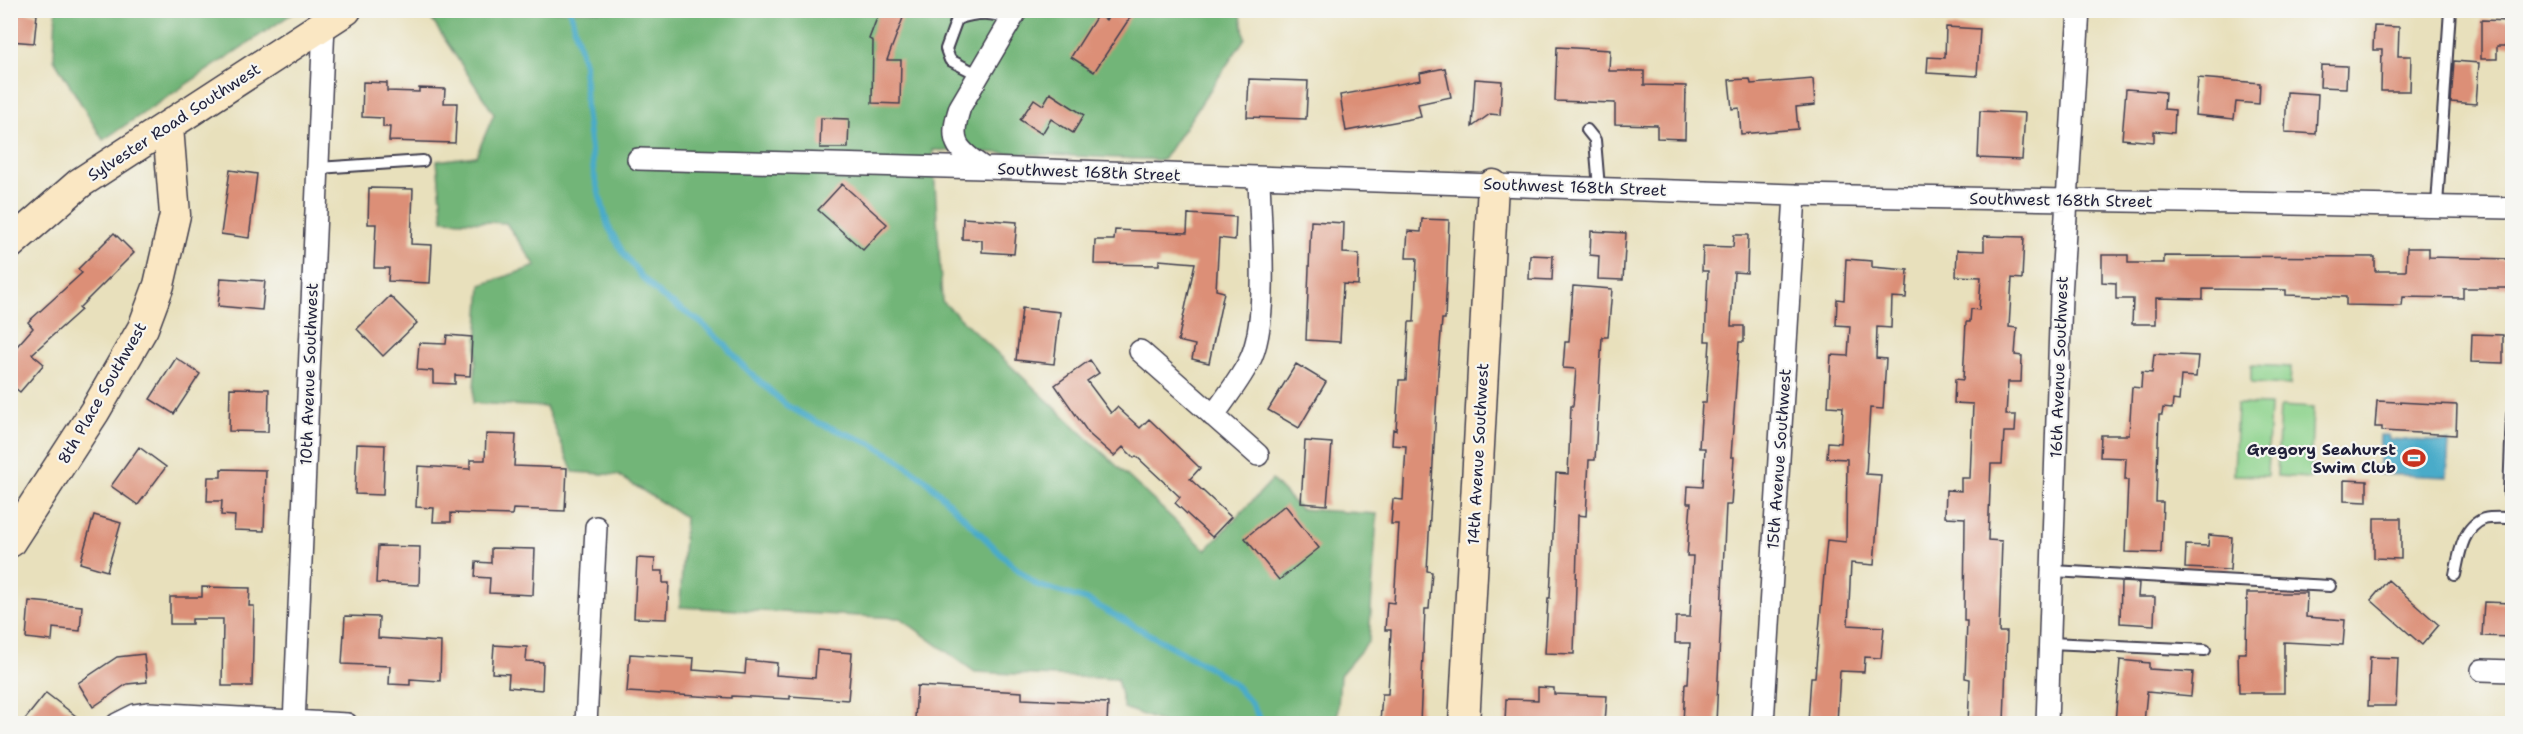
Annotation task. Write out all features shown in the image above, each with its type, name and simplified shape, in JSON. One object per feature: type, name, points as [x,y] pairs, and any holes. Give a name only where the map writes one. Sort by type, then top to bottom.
[{"type":"street","name":"16th Avenue Southwest","points":[[2047,723],[2067,201],[2079,10]]},
{"type":"street","points":[[984,168],[965,156],[956,145],[954,134],[960,107],[1014,15]]},
{"type":"street","name":"Sylvester Road Southwest","points":[[10,244],[80,183],[168,128],[335,17]]},
{"type":"street","name":"10th Avenue Southwest","points":[[294,722],[318,168],[335,17]]},
{"type":"street","name":"8th Place Southwest","points":[[10,542],[95,411],[143,328],[159,285],[175,214],[168,128]]},
{"type":"street","name":"Southwest 168th Street","points":[[638,159],[1795,195],[2512,208]]},
{"type":"street","points":[[1213,416],[1250,361],[1258,329],[1262,292],[1259,178]]},
{"type":"street","name":"14th Avenue Southwest","points":[[1464,723],[1493,185]]},
{"type":"street","name":"15th Avenue Southwest","points":[[1763,723],[1795,195]]},
{"type":"street","points":[[1140,351],[1258,455]]},
{"type":"street","points":[[586,723],[596,526]]},
{"type":"street","points":[[2482,670],[2512,671]]},
{"type":"street","points":[[118,723],[149,713],[346,723]]},
{"type":"lane","points":[[2437,205],[2450,10]]},
{"type":"lane","points":[[980,75],[950,60],[946,49],[957,19],[976,13],[1014,15]]},
{"type":"lane","points":[[1587,129],[1595,140],[1599,188]]},
{"type":"lane","points":[[318,168],[423,161]]},
{"type":"lane","points":[[2512,415],[2509,494],[2512,494]]},
{"type":"lane","points":[[2455,575],[2461,543],[2478,523],[2485,519],[2512,518]]},
{"type":"lane","points":[[2052,571],[2330,586]]},
{"type":"lane","points":[[2050,643],[2205,650]]},
{"type":"green space","points":[[56,10],[296,11],[103,140],[54,59]]},
{"type":"green space","points":[[426,11],[1240,11],[1245,38],[1163,160],[933,150],[942,301],[1206,550],[1272,480],[1300,509],[1377,514],[1369,641],[1340,675],[1337,723],[1164,723],[1124,708],[1117,679],[975,672],[900,618],[680,607],[685,517],[618,475],[573,472],[546,407],[473,403],[481,285],[536,266],[506,223],[443,220],[437,161],[476,156],[494,114]]},
{"type":"green space","points":[[2251,365],[2291,367],[2290,385],[2251,383]]},
{"type":"green space","points":[[2237,404],[2270,405],[2267,476],[2234,475]]},
{"type":"green space","points":[[2280,406],[2313,408],[2310,478],[2277,476]]},
{"type":"water","name":"Gregory Seahurst Swim Club","points":[[2380,435],[2388,435],[2389,439],[2449,442],[2447,477],[2378,474]]},
{"type":"building","points":[[10,10],[37,14],[34,43],[10,41]]},
{"type":"building","points":[[880,10],[906,10],[887,60],[901,60],[900,104],[872,103],[873,41],[869,39]]},
{"type":"building","points":[[1112,10],[1135,10],[1094,72],[1071,57],[1098,14],[1106,20]]},
{"type":"building","points":[[2481,20],[2512,21],[2512,46],[2497,46],[2497,59],[2481,59]]},
{"type":"building","points":[[2374,26],[2399,27],[2398,56],[2411,56],[2410,91],[2381,91],[2382,50],[2373,50]]},
{"type":"building","points":[[1946,27],[1980,29],[1977,76],[1927,73],[1928,57],[1945,58]]},
{"type":"building","points":[[1557,47],[1610,50],[1609,71],[1644,71],[1644,85],[1686,86],[1685,139],[1657,138],[1657,125],[1615,124],[1615,103],[1555,101]]},
{"type":"building","points":[[2454,61],[2479,63],[2476,104],[2451,102]]},
{"type":"building","points":[[2321,65],[2347,66],[2346,88],[2320,87]]},
{"type":"building","points":[[1445,68],[1451,97],[1418,104],[1421,117],[1346,131],[1340,95],[1421,80],[1420,73]]},
{"type":"building","points":[[2198,78],[2260,83],[2259,104],[2236,102],[2234,119],[2195,115]]},
{"type":"building","points":[[1249,79],[1308,81],[1306,119],[1247,117]]},
{"type":"building","points":[[1475,79],[1502,81],[1500,115],[1490,114],[1472,127]]},
{"type":"building","points":[[1750,79],[1751,84],[1813,79],[1815,105],[1796,107],[1798,129],[1741,134],[1739,108],[1732,109],[1729,80]]},
{"type":"building","points":[[363,82],[387,83],[387,91],[419,92],[419,88],[445,89],[444,103],[457,103],[455,143],[389,141],[390,127],[383,127],[383,118],[362,117]]},
{"type":"building","points":[[2126,89],[2165,92],[2164,109],[2175,110],[2174,133],[2154,131],[2154,142],[2122,139]]},
{"type":"building","points":[[2287,92],[2318,94],[2316,134],[2285,132]]},
{"type":"building","points":[[1050,93],[1084,115],[1073,133],[1051,119],[1042,134],[1020,120],[1034,99],[1043,105]]},
{"type":"building","points":[[1980,111],[2025,113],[2022,160],[1978,158]]},
{"type":"building","points":[[821,118],[849,119],[848,148],[820,148]]},
{"type":"building","points":[[230,170],[257,174],[249,238],[221,234]]},
{"type":"building","points":[[842,184],[887,224],[863,250],[818,210]]},
{"type":"building","points":[[369,188],[413,189],[411,244],[432,245],[430,283],[388,281],[389,268],[374,268],[376,224],[368,224]]},
{"type":"building","points":[[1188,214],[1236,217],[1235,240],[1219,238],[1216,290],[1224,292],[1209,363],[1192,359],[1195,345],[1178,341],[1195,263],[1159,260],[1159,265],[1094,264],[1095,240],[1114,240],[1115,230],[1187,233]]},
{"type":"building","points":[[963,218],[1017,222],[1014,254],[982,252],[982,240],[962,239]]},
{"type":"building","points":[[1422,219],[1449,220],[1445,319],[1442,319],[1438,373],[1427,571],[1432,572],[1429,609],[1425,609],[1420,723],[1380,723],[1382,694],[1388,694],[1391,630],[1385,630],[1387,602],[1394,603],[1399,524],[1391,524],[1393,499],[1403,500],[1406,446],[1392,445],[1393,429],[1396,430],[1399,380],[1406,380],[1409,322],[1414,322],[1417,258],[1406,258],[1408,231],[1421,232]]},
{"type":"building","points":[[1311,221],[1344,223],[1343,253],[1359,254],[1358,285],[1343,284],[1340,342],[1306,340]]},
{"type":"building","points":[[1591,231],[1626,233],[1623,280],[1598,279],[1599,256],[1590,255]]},
{"type":"building","points":[[114,233],[134,253],[79,308],[81,310],[32,354],[44,364],[20,392],[10,384],[10,354],[33,328],[28,322],[82,273],[78,269]]},
{"type":"building","points":[[1734,235],[1748,235],[1747,273],[1734,272],[1731,326],[1744,326],[1744,342],[1739,342],[1731,457],[1734,457],[1731,505],[1726,505],[1716,723],[1683,723],[1690,643],[1675,643],[1676,617],[1690,617],[1693,556],[1687,556],[1691,503],[1687,503],[1688,486],[1703,487],[1705,448],[1699,448],[1702,403],[1706,403],[1710,341],[1705,341],[1708,271],[1702,271],[1703,246],[1733,247]]},
{"type":"building","points":[[1984,236],[2024,237],[2022,279],[2012,278],[2009,327],[2017,328],[2015,355],[2022,356],[2021,382],[2008,382],[2006,415],[2016,415],[2015,432],[2004,432],[2002,464],[1991,464],[1988,540],[2002,541],[1999,632],[2007,632],[2004,723],[1968,723],[1970,679],[1965,678],[1967,621],[1964,621],[1965,518],[1945,517],[1946,490],[1961,491],[1961,478],[1970,478],[1973,404],[1954,403],[1955,379],[1963,380],[1966,322],[1970,322],[1971,309],[1979,310],[1981,277],[1956,276],[1957,250],[1984,251]]},
{"type":"building","points":[[2407,248],[2429,248],[2429,257],[2512,259],[2512,288],[2463,288],[2463,298],[2403,297],[2402,306],[2346,305],[2346,297],[2286,295],[2286,290],[2203,289],[2203,299],[2156,298],[2156,324],[2132,324],[2133,299],[2116,299],[2116,283],[2102,282],[2102,255],[2128,255],[2128,263],[2164,263],[2164,256],[2375,257],[2375,271],[2406,271]]},
{"type":"building","points":[[1530,255],[1553,256],[1552,280],[1529,279]]},
{"type":"building","points":[[1846,259],[1872,261],[1872,267],[1908,270],[1906,298],[1892,297],[1891,328],[1877,327],[1876,358],[1886,359],[1883,409],[1870,408],[1866,474],[1881,475],[1874,565],[1851,563],[1848,625],[1884,627],[1881,658],[1865,657],[1864,672],[1840,671],[1837,723],[1808,722],[1811,677],[1815,677],[1827,540],[1846,542],[1847,459],[1827,458],[1828,442],[1841,443],[1843,407],[1828,406],[1831,355],[1848,356],[1850,326],[1836,325],[1837,299],[1844,300]]},
{"type":"building","points":[[221,278],[265,281],[262,310],[218,306]]},
{"type":"building","points":[[1573,286],[1612,289],[1608,337],[1602,337],[1595,460],[1589,460],[1586,516],[1578,515],[1574,654],[1545,653],[1556,473],[1568,474],[1571,406],[1573,406],[1576,369],[1563,368],[1565,342],[1569,342]]},
{"type":"building","points":[[390,296],[417,323],[383,356],[357,329]]},
{"type":"building","points":[[1022,308],[1060,312],[1054,364],[1016,360]]},
{"type":"building","points":[[2472,334],[2503,335],[2503,363],[2471,362]]},
{"type":"building","points":[[447,335],[472,337],[470,376],[455,375],[455,384],[433,383],[433,371],[417,370],[419,343],[446,344]]},
{"type":"building","points":[[2154,354],[2198,356],[2196,377],[2181,376],[2179,401],[2173,400],[2172,409],[2163,408],[2162,415],[2159,415],[2156,502],[2163,502],[2161,553],[2125,552],[2128,480],[2125,480],[2126,458],[2100,457],[2101,435],[2129,435],[2132,387],[2141,388],[2142,372],[2152,373]]},
{"type":"building","points":[[176,358],[200,374],[174,414],[150,399]]},
{"type":"building","points":[[1090,360],[1099,373],[1087,381],[1111,413],[1117,407],[1140,428],[1149,419],[1200,468],[1190,479],[1231,517],[1212,537],[1175,503],[1180,497],[1136,456],[1134,458],[1123,447],[1114,456],[1089,434],[1055,385]]},
{"type":"building","points":[[1296,364],[1326,382],[1299,428],[1268,410]]},
{"type":"building","points":[[230,388],[269,389],[268,432],[229,431]]},
{"type":"building","points":[[2377,401],[2457,405],[2456,435],[2382,431],[2382,427],[2375,427]]},
{"type":"building","points":[[486,434],[516,435],[514,466],[567,468],[565,511],[513,509],[512,515],[451,513],[451,522],[433,522],[434,508],[416,507],[418,466],[470,469],[470,460],[485,460]]},
{"type":"building","points":[[1305,441],[1332,443],[1327,505],[1301,503]]},
{"type":"building","points":[[357,444],[385,445],[383,495],[355,494]]},
{"type":"building","points":[[139,447],[166,467],[138,505],[111,486]]},
{"type":"building","points":[[221,469],[266,470],[264,531],[234,530],[235,516],[221,515],[222,501],[207,501],[208,477],[221,477]]},
{"type":"building","points":[[2344,480],[2367,481],[2367,502],[2344,501]]},
{"type":"building","points":[[1285,505],[1319,548],[1279,580],[1245,538]]},
{"type":"building","points":[[94,515],[121,523],[107,571],[80,563]]},
{"type":"building","points":[[2374,518],[2401,518],[2401,559],[2374,558]]},
{"type":"building","points":[[2209,535],[2232,537],[2230,570],[2185,568],[2186,545],[2208,546]]},
{"type":"building","points":[[378,546],[420,547],[419,585],[376,583]]},
{"type":"building","points":[[491,548],[535,549],[533,595],[489,593],[490,578],[475,577],[476,562],[491,563]]},
{"type":"building","points":[[637,558],[655,559],[654,571],[663,571],[663,583],[669,583],[667,619],[634,618]]},
{"type":"building","points":[[2388,580],[2439,625],[2422,645],[2371,600]]},
{"type":"building","points":[[2121,582],[2139,583],[2138,597],[2155,597],[2154,625],[2120,623]]},
{"type":"building","points":[[202,587],[250,588],[249,606],[254,606],[252,686],[222,686],[223,619],[192,619],[192,624],[170,624],[170,597],[202,597]]},
{"type":"building","points":[[2247,593],[2307,593],[2306,617],[2345,620],[2343,645],[2284,642],[2284,693],[2239,693],[2238,653],[2246,653]]},
{"type":"building","points":[[29,601],[82,606],[80,631],[53,628],[52,641],[26,638]]},
{"type":"building","points":[[2484,602],[2512,603],[2512,637],[2482,636]]},
{"type":"building","points":[[345,616],[379,617],[378,638],[441,642],[440,681],[410,679],[410,685],[389,684],[390,666],[342,664]]},
{"type":"building","points":[[494,645],[527,647],[526,661],[543,662],[542,690],[508,687],[509,674],[492,673]]},
{"type":"building","points":[[817,650],[852,653],[848,700],[790,696],[790,699],[732,696],[732,698],[627,692],[630,654],[694,658],[693,670],[745,674],[746,660],[777,663],[776,675],[815,678]]},
{"type":"building","points":[[144,654],[147,682],[127,684],[93,707],[78,683],[117,657]]},
{"type":"building","points":[[2370,657],[2398,658],[2396,706],[2368,706]]},
{"type":"building","points":[[2120,660],[2149,663],[2149,669],[2193,672],[2191,696],[2147,692],[2144,723],[2115,723]]},
{"type":"building","points":[[917,686],[1022,692],[1022,699],[1108,703],[1107,723],[915,719]]},
{"type":"building","points":[[1538,687],[1554,688],[1554,694],[1607,696],[1605,723],[1505,723],[1506,699],[1538,700]]},
{"type":"building","points":[[46,693],[85,723],[22,723]]},
{"type":"waterway","points":[[570,10],[584,64],[586,110],[594,174],[608,226],[623,253],[642,277],[661,296],[700,322],[725,344],[744,367],[786,405],[816,422],[870,443],[895,457],[927,481],[1010,563],[1037,585],[1087,600],[1207,666],[1233,683],[1251,703],[1263,724]]},
{"type":"place","name":"Gregory Seahurst Swim Club","points":[[2414,458]]}]
